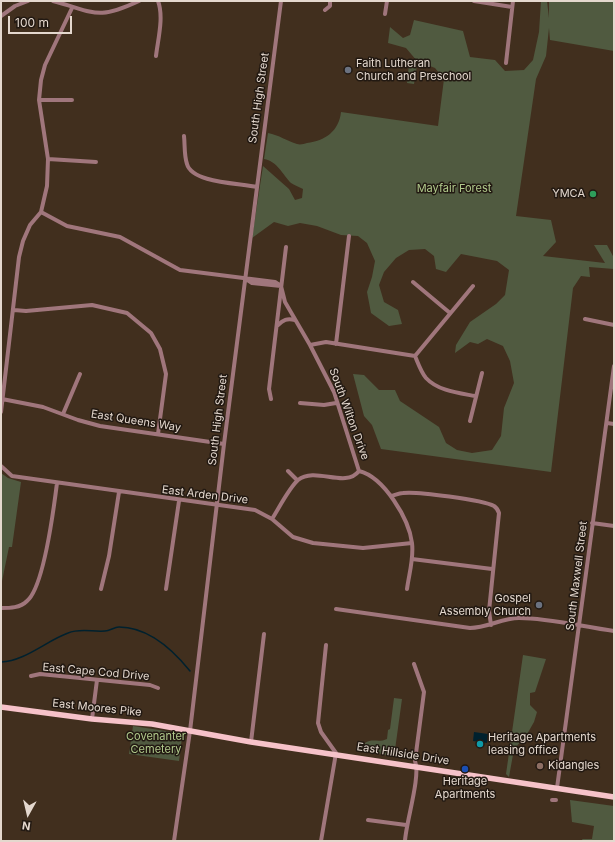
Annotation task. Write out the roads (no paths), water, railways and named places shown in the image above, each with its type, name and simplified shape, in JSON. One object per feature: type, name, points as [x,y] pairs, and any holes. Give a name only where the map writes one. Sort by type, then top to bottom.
[{"type":"main road","name":"East Moores Pike","points":[[1,706],[92,719],[152,724],[190,731]]},
{"type":"main road","name":"East Hillside Drive","points":[[190,731],[251,742],[614,797]]},
{"type":"street","points":[[1,16],[15,6],[28,1]]},
{"type":"street","points":[[52,1],[72,8],[105,14],[139,1]]},
{"type":"street","points":[[156,56],[161,7],[158,1]]},
{"type":"street","name":"South High Street","points":[[174,841],[190,731],[216,505],[281,1]]},
{"type":"street","points":[[325,10],[330,6],[330,1]]},
{"type":"street","points":[[385,14],[387,1]]},
{"type":"street","points":[[474,1],[512,6]]},
{"type":"street","points":[[506,63],[513,1]]},
{"type":"street","points":[[1,412],[23,241],[30,225],[41,212],[47,186],[48,159],[39,100],[41,80],[45,65],[72,8]]},
{"type":"street","points":[[39,100],[72,100]]},
{"type":"street","points":[[184,136],[187,164],[191,172],[202,178],[257,187]]},
{"type":"street","points":[[48,159],[96,162]]},
{"type":"street","points":[[41,212],[66,226],[120,237],[180,270],[275,282],[282,286]]},
{"type":"street","points":[[336,344],[349,236]]},
{"type":"street","points":[[271,399],[268,389],[278,326],[286,247]]},
{"type":"street","points":[[413,282],[450,313]]},
{"type":"street","name":"South Wilton Drive","points":[[282,286],[285,302],[324,370],[334,392],[336,403],[359,471],[366,472],[380,482],[391,496],[409,527],[412,543],[412,559],[407,589]]},
{"type":"street","points":[[415,356],[473,286]]},
{"type":"street","points":[[14,310],[26,311],[92,305],[127,313],[151,333],[160,349],[166,374],[158,434]]},
{"type":"street","points":[[278,326],[282,321],[289,319],[295,320]]},
{"type":"street","points":[[585,319],[614,325]]},
{"type":"street","points":[[310,345],[326,342],[415,356]]},
{"type":"street","points":[[415,356],[425,377],[433,384],[449,390],[475,396]]},
{"type":"street","name":"South Maxwell Street","points":[[557,788],[614,366]]},
{"type":"street","points":[[470,421],[475,396],[482,373]]},
{"type":"street","points":[[63,414],[80,374]]},
{"type":"street","name":"East Queens Way","points":[[2,399],[36,405],[100,426],[224,444]]},
{"type":"street","points":[[300,404],[324,405],[336,403]]},
{"type":"street","points":[[607,423],[614,424]]},
{"type":"street","name":"East Arden Drive","points":[[1,466],[10,475],[179,501],[255,510],[272,519],[293,537],[313,543],[363,548],[412,543]]},
{"type":"street","points":[[288,471],[297,480]]},
{"type":"street","points":[[272,519],[297,480],[306,476],[316,475],[351,478],[359,471]]},
{"type":"street","points":[[1,608],[17,607],[27,601],[33,594],[40,574],[49,535],[57,483]]},
{"type":"street","points":[[101,589],[108,562],[119,492]]},
{"type":"street","points":[[391,496],[404,493],[427,495],[493,505],[497,508],[499,513],[492,569],[489,617],[491,625]]},
{"type":"street","points":[[166,589],[179,501]]},
{"type":"street","points":[[592,523],[614,526]]},
{"type":"street","points":[[412,559],[492,569]]},
{"type":"street","points":[[336,609],[470,628],[491,625],[516,618],[534,618],[614,631]]},
{"type":"street","points":[[251,742],[264,634]]},
{"type":"street","points":[[321,841],[336,754],[320,732],[318,723],[326,645]]},
{"type":"street","points":[[405,841],[406,825],[417,766],[415,761],[424,692],[414,664]]},
{"type":"street","name":"East Cape Cod Drive","points":[[31,676],[40,674],[150,685],[158,688]]},
{"type":"street","points":[[92,719],[97,680]]},
{"type":"street","points":[[368,820],[406,825]]},
{"type":"water","points":[[474,732],[488,734],[487,743],[473,741]]},
{"type":"waterway","points":[[1,662],[18,658],[73,632],[82,630],[107,631],[119,627],[130,628],[150,635],[176,655],[190,671]]},
{"type":"place","name":"Faith Lutheran Church and Preschool","points":[[348,70]]},
{"type":"place","name":"YMCA","points":[[593,194]]},
{"type":"place","name":"Gospel Assembly Church","points":[[539,605]]},
{"type":"place","name":"Heritage Apartments leasing office","points":[[480,744]]},
{"type":"place","name":"Kidangles","points":[[540,766]]},
{"type":"place","name":"Heritage Apartments","points":[[465,769]]},
{"type":"park label","name":"Mayfair Forest","points":[[454,189]]},
{"type":"park label","name":"Covenanter Cemetery","points":[[156,743]]}]
